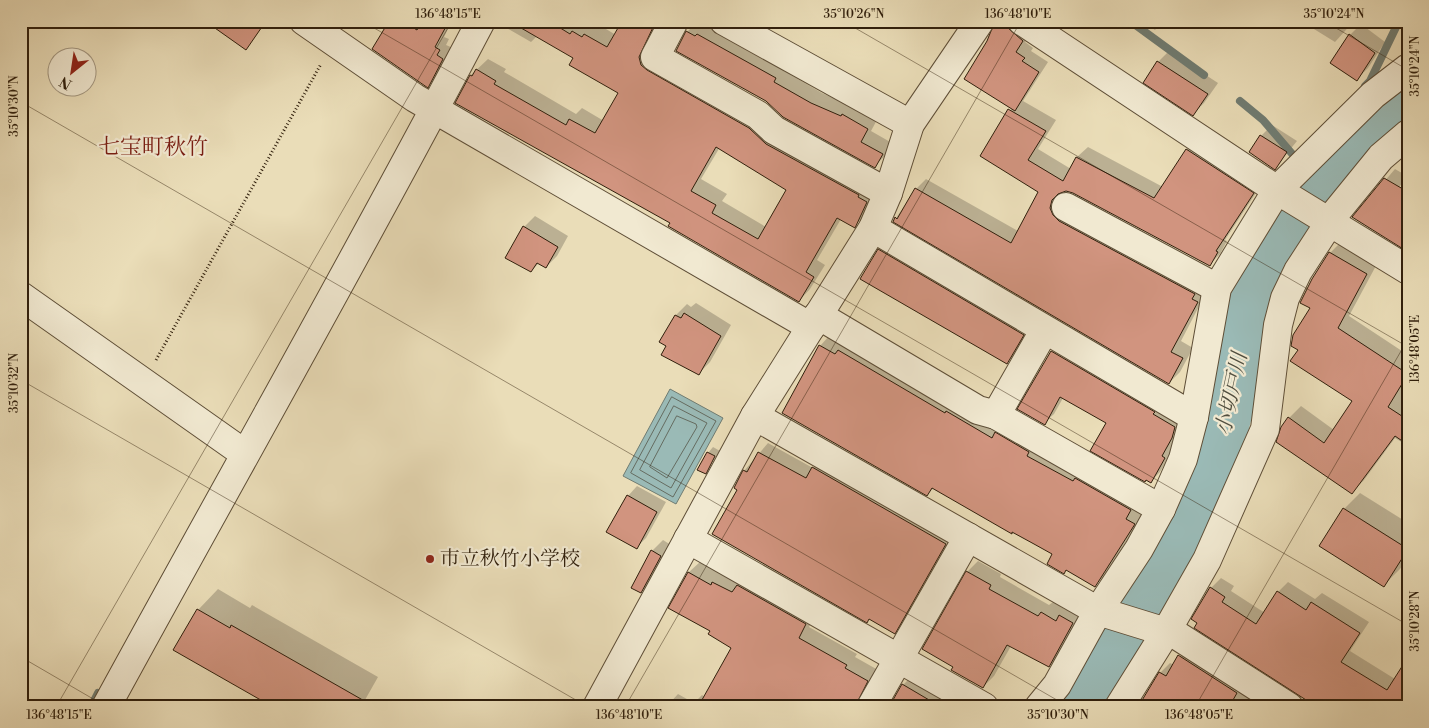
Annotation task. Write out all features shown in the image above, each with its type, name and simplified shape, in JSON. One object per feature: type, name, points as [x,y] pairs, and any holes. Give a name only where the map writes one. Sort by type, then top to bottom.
[{"type":"street","points":[[304,21],[435,110],[814,321],[978,410],[996,415],[1161,509]]},
{"type":"street","points":[[106,707],[245,454],[315,332],[481,21]]},
{"type":"street","points":[[674,21],[655,57],[758,114],[774,130],[888,193]]},
{"type":"street","points":[[724,21],[910,124]]},
{"type":"street","points":[[597,707],[755,416],[873,228],[888,193],[910,124],[980,21]]},
{"type":"street","points":[[1022,21],[1280,192],[1408,270]]},
{"type":"street","points":[[1039,707],[1057,684],[1104,613],[1161,509],[1183,459],[1194,417],[1217,288],[1280,192],[1373,95],[1408,68]]},
{"type":"street","points":[[1119,707],[1214,545],[1265,429],[1278,325],[1285,298],[1298,271],[1327,220],[1382,157],[1408,134]]},
{"type":"street","points":[[1066,206],[1217,288]]},
{"type":"street","points":[[873,228],[1044,331],[1194,417]]},
{"type":"street","points":[[21,296],[245,454]]},
{"type":"street","points":[[996,415],[1044,331]]},
{"type":"street","points":[[755,416],[1104,613],[1164,630],[1289,707]]},
{"type":"street","points":[[871,707],[968,537]]},
{"type":"street","points":[[688,539],[984,707]]},
{"type":"path","points":[[144,382],[333,42]]},
{"type":"water","points":[[670,389],[723,418],[676,504],[623,476]]},
{"type":"building","points":[[205,21],[266,21],[246,50]]},
{"type":"building","points":[[389,21],[402,21],[417,30],[422,21],[449,21],[435,47],[440,50],[437,55],[443,59],[428,88],[372,49]]},
{"type":"building","points":[[509,21],[549,21],[570,34],[572,31],[582,37],[584,34],[607,47],[622,21],[656,21],[639,57],[641,65],[749,128],[766,144],[859,195],[858,197],[867,202],[855,228],[837,218],[806,272],[814,277],[799,302],[668,226],[670,223],[455,103],[470,75],[472,76],[476,69],[496,81],[494,84],[566,125],[569,119],[595,133],[618,93],[569,65],[573,58]],"holes":[[[716,147],[786,190],[758,239],[712,213],[716,205],[691,191]]]},
{"type":"building","points":[[995,21],[1007,21],[1008,28],[1023,41],[1016,52],[1025,58],[1022,61],[1039,72],[1015,111],[964,79],[987,41]]},
{"type":"building","points":[[686,31],[695,36],[697,34],[776,78],[774,82],[811,103],[841,116],[842,114],[868,129],[861,142],[883,154],[875,168],[783,117],[766,101],[676,51]]},
{"type":"building","points":[[1349,34],[1375,53],[1357,81],[1330,63]]},
{"type":"building","points":[[1157,61],[1208,94],[1193,116],[1143,83]]},
{"type":"building","points":[[1008,109],[1046,131],[1028,160],[1063,181],[1076,157],[1154,198],[1186,149],[1254,193],[1216,251],[1218,252],[1210,266],[1073,193],[1066,191],[1058,194],[1052,200],[1050,208],[1053,215],[1059,221],[1195,294],[1192,299],[1198,302],[1171,352],[1183,358],[1169,384],[893,222],[895,217],[897,219],[915,188],[1011,243],[1038,192],[980,156]]},
{"type":"building","points":[[1260,135],[1287,152],[1275,170],[1249,152]]},
{"type":"building","points":[[1384,178],[1408,192],[1408,252],[1352,217]]},
{"type":"building","points":[[523,226],[558,247],[546,268],[537,263],[531,272],[505,258]]},
{"type":"building","points":[[878,249],[1024,335],[1007,364],[860,279]]},
{"type":"building","points":[[1329,252],[1367,274],[1338,328],[1408,374],[1388,407],[1408,420],[1408,445],[1395,436],[1352,494],[1276,442],[1281,427],[1288,417],[1324,443],[1352,401],[1290,361],[1298,350],[1291,346],[1293,335],[1310,308],[1300,303]]},
{"type":"building","points":[[684,313],[721,336],[699,375],[661,355],[666,346],[659,342],[675,315],[681,318]]},
{"type":"building","points":[[819,345],[835,354],[838,350],[945,413],[946,411],[992,438],[995,432],[1029,452],[1027,456],[1073,481],[1075,478],[1131,510],[1126,519],[1135,524],[1095,587],[1066,570],[1064,574],[1047,564],[1052,554],[1012,532],[1012,534],[932,488],[927,496],[782,413]]},
{"type":"building","points":[[1051,351],[1155,412],[1153,414],[1175,427],[1172,438],[1162,456],[1165,458],[1151,483],[1146,480],[1145,482],[1090,451],[1106,423],[1060,397],[1045,425],[1017,409]]},
{"type":"building","points":[[707,452],[715,456],[706,474],[697,470]]},
{"type":"building","points":[[758,452],[806,478],[812,467],[946,544],[895,634],[869,619],[867,623],[712,534],[737,490],[734,488],[743,470],[747,472]]},
{"type":"building","points":[[627,495],[657,512],[637,549],[606,532]]},
{"type":"building","points":[[1343,508],[1408,549],[1384,587],[1319,546]]},
{"type":"building","points":[[651,550],[661,556],[641,593],[631,588]]},
{"type":"building","points":[[966,571],[991,585],[989,589],[1038,616],[1041,612],[1056,621],[1059,615],[1073,623],[1049,667],[1007,645],[983,688],[951,670],[953,667],[922,649]]},
{"type":"building","points":[[688,572],[711,585],[712,582],[732,592],[737,585],[806,624],[799,638],[847,665],[845,668],[868,681],[855,707],[698,707],[731,648],[708,634],[710,631],[668,608]]},
{"type":"building","points":[[1210,587],[1225,597],[1222,602],[1256,624],[1277,591],[1306,610],[1311,602],[1360,633],[1341,662],[1387,690],[1408,657],[1408,707],[1317,707],[1194,628],[1197,623],[1191,619]]},
{"type":"building","points":[[197,609],[230,628],[231,625],[375,707],[273,707],[173,650]]},
{"type":"building","points":[[1178,655],[1237,693],[1229,707],[1138,707],[1159,672],[1166,676]]},
{"type":"building","points":[[902,684],[941,707],[889,707]]},
{"type":"waterway","points":[[1130,21],[1204,75]]},
{"type":"waterway","points":[[1365,86],[1370,81],[1399,21]]},
{"type":"waterway","points":[[1240,101],[1263,120],[1294,156]]},
{"type":"waterway","name":"小切戸川","points":[[1083,707],[1116,655],[1147,593],[1183,537],[1216,463],[1233,399],[1246,319],[1265,268],[1318,190],[1408,104]]},
{"type":"waterway","points":[[91,707],[98,693]]},
{"type":"place","name":"市立秋竹小学校","points":[[430,559]]},
{"type":"district","name":"七宝町秋竹","points":[[153,147]]}]
